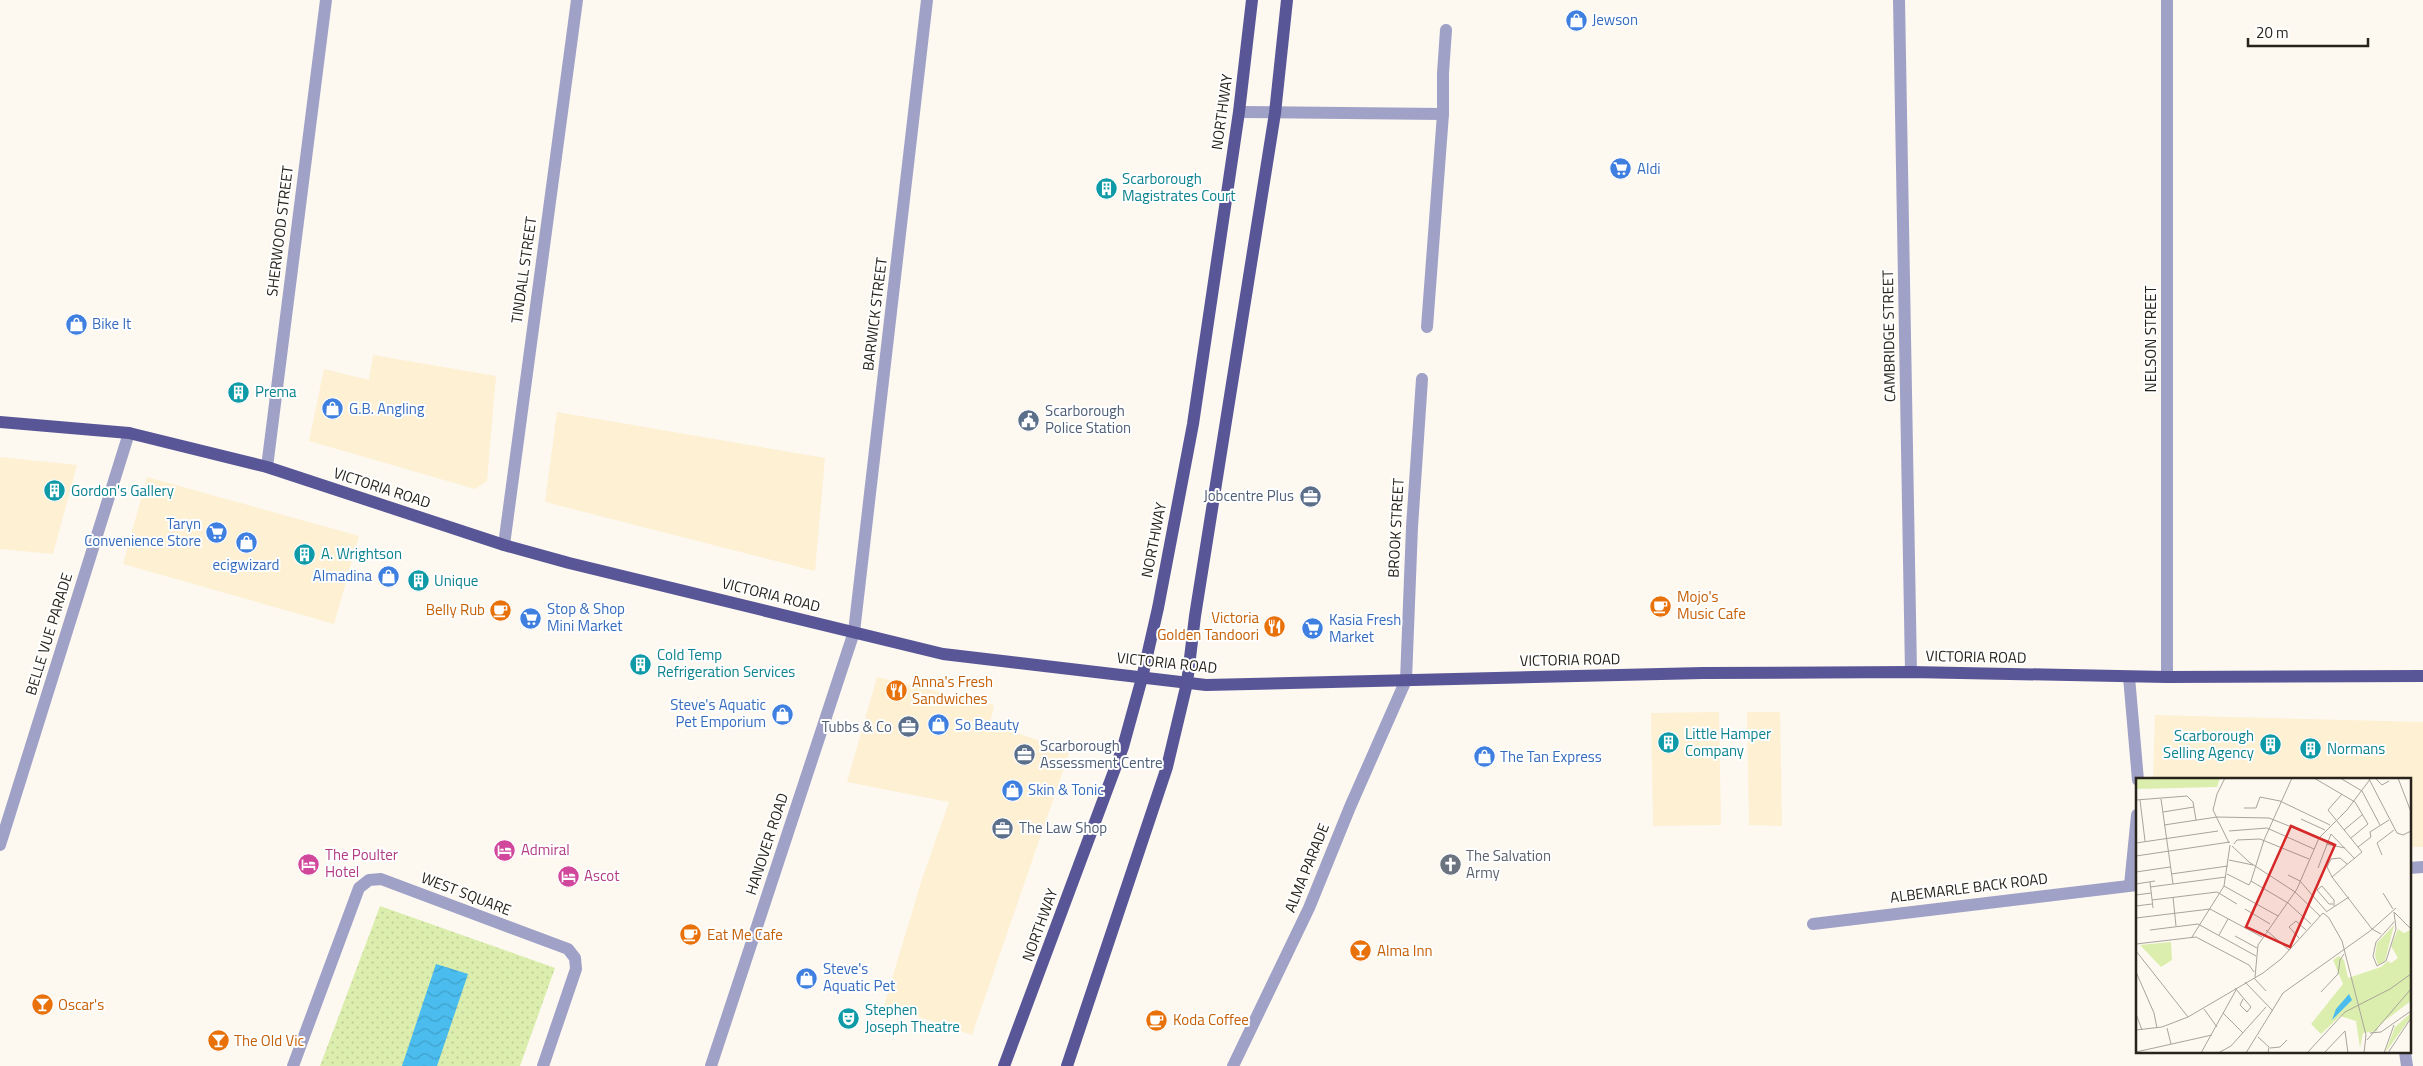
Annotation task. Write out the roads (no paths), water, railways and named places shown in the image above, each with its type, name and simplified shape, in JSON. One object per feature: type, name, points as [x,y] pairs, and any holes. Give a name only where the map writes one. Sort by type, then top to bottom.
[{"type":"main road","name":"NORTHWAY","points":[[1004,1066],[1123,747],[1142,678],[1158,608],[1193,424],[1238,112],[1252,0]]},
{"type":"main road","points":[[1068,1066],[1167,766],[1187,683],[1195,616],[1275,113],[1287,0]]},
{"type":"main road","name":"VICTORIA ROAD","points":[[0,422],[129,433],[267,467],[504,545],[569,563],[943,654],[1206,685],[1703,673],[1911,672],[2129,677],[2423,676]]},
{"type":"street","name":"SHERWOOD STREET","points":[[267,467],[326,0]]},
{"type":"street","name":"TINDALL STREET","points":[[504,545],[577,0]]},
{"type":"street","name":"BARWICK STREET","points":[[854,632],[927,0]]},
{"type":"street","name":"CAMBRIDGE STREET","points":[[1900,0],[1911,672]]},
{"type":"street","name":"NELSON STREET","points":[[2167,0],[2167,677]]},
{"type":"street","points":[[1426,327],[1443,114],[1446,30]]},
{"type":"street","points":[[1238,112],[1443,114]]},
{"type":"street","name":"BROOK STREET","points":[[1406,680],[1412,527],[1422,379]]},
{"type":"street","name":"BELLE VUE PARADE","points":[[0,845],[129,433]]},
{"type":"street","name":"HANOVER ROAD","points":[[711,1066],[854,632]]},
{"type":"street","points":[[2129,677],[2138,778]]},
{"type":"street","name":"ALMA PARADE","points":[[1233,1066],[1309,908],[1350,807],[1406,680]]},
{"type":"street","name":"ALBEMARLE BACK ROAD","points":[[1813,924],[2133,885],[2136,832]]},
{"type":"street","points":[[2410,868],[2423,866]]},
{"type":"street","name":"WEST SQUARE","points":[[293,1066],[359,888],[369,880],[381,879],[568,949],[575,958],[576,969],[543,1066]]},
{"type":"water","points":[[436,964],[468,974],[437,1066],[402,1066]]},
{"type":"place","name":"Jewson","points":[[1576,20]]},
{"type":"place","name":"Aldi","points":[[1621,169]]},
{"type":"place","name":"Scarborough Magistrates Court","points":[[1106,188]]},
{"type":"place","name":"Bike It","points":[[76,324]]},
{"type":"place","name":"Prema","points":[[239,392]]},
{"type":"place","name":"G.B. Angling","points":[[333,409]]},
{"type":"place","name":"Scarborough Police Station","points":[[1029,420]]},
{"type":"place","name":"Gordon's Gallery","points":[[55,491]]},
{"type":"place","name":"Jobcentre Plus","points":[[1310,496]]},
{"type":"place","name":"Taryn Convenience Store","points":[[217,533]]},
{"type":"place","name":"ecigwizard","points":[[246,542]]},
{"type":"place","name":"A. Wrightson","points":[[305,554]]},
{"type":"place","name":"Almadina","points":[[388,576]]},
{"type":"place","name":"Unique","points":[[418,581]]},
{"type":"place","name":"Mojo's Music Cafe","points":[[1661,606]]},
{"type":"place","name":"Belly Rub","points":[[501,610]]},
{"type":"place","name":"Stop & Shop Mini Market","points":[[531,618]]},
{"type":"place","name":"Victoria Golden Tandoori","points":[[1275,627]]},
{"type":"place","name":"Kasia Fresh Market","points":[[1313,629]]},
{"type":"place","name":"Cold Temp Refrigeration Services","points":[[641,664]]},
{"type":"place","name":"Anna's Fresh Sandwiches","points":[[896,691]]},
{"type":"place","name":"Steve's Aquatic Pet Emporium","points":[[782,714]]},
{"type":"place","name":"So Beauty","points":[[939,725]]},
{"type":"place","name":"Tubbs & Co","points":[[908,727]]},
{"type":"place","name":"Little Hamper Company","points":[[1669,743]]},
{"type":"place","name":"Scarborough Selling Agency","points":[[2270,745]]},
{"type":"place","name":"Normans","points":[[2311,749]]},
{"type":"place","name":"Scarborough Assessment Centre","points":[[1024,755]]},
{"type":"place","name":"The Tan Express","points":[[1484,757]]},
{"type":"place","name":"Skin & Tonic","points":[[1012,790]]},
{"type":"place","name":"The Law Shop","points":[[1003,828]]},
{"type":"place","name":"Admiral","points":[[505,850]]},
{"type":"place","name":"The Poulter Hotel","points":[[309,864]]},
{"type":"place","name":"The Salvation Army","points":[[1450,865]]},
{"type":"place","name":"Ascot","points":[[568,876]]},
{"type":"place","name":"Eat Me Cafe","points":[[691,935]]},
{"type":"place","name":"Alma Inn","points":[[1361,951]]},
{"type":"place","name":"Steve's Aquatic Pet","points":[[807,978]]},
{"type":"place","name":"Oscar's","points":[[42,1005]]},
{"type":"place","name":"Stephen Joseph Theatre","points":[[849,1019]]},
{"type":"place","name":"Koda Coffee","points":[[1157,1020]]},
{"type":"place","name":"The Old Vic","points":[[218,1041]]}]
